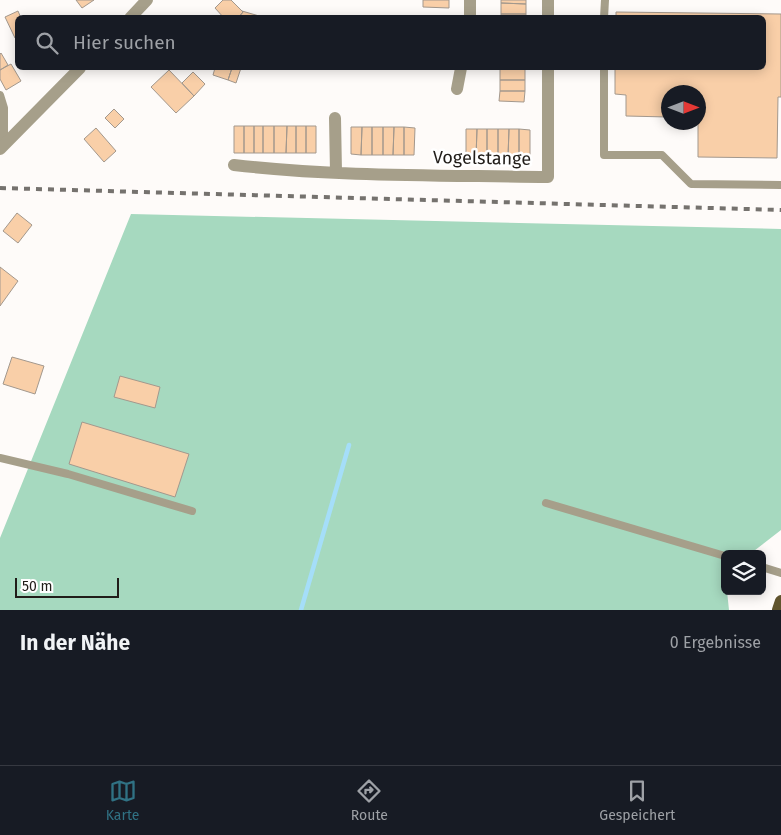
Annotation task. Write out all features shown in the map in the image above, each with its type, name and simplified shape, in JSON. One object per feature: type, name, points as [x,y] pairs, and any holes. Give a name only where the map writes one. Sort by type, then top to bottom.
[{"type":"main road","points":[[778,610],[781,601]]},
{"type":"street","points":[[133,15],[147,0]]},
{"type":"street","points":[[470,0],[470,15]]},
{"type":"street","points":[[548,0],[548,15]]},
{"type":"street","points":[[1,145],[78,70]]},
{"type":"street","points":[[457,89],[461,70]]},
{"type":"street","name":"Vogelstange","points":[[234,164],[271,169],[336,172],[548,177],[548,70]]},
{"type":"street","points":[[335,118],[336,172]]},
{"type":"lane","points":[[604,15],[605,0]]},
{"type":"lane","points":[[604,70],[604,155],[662,155],[691,184],[781,185]]},
{"type":"lane","points":[[0,95],[4,108],[1,145]]},
{"type":"lane","points":[[0,458],[68,474],[192,511]]},
{"type":"lane","points":[[546,503],[721,555]]},
{"type":"lane","points":[[766,568],[781,573]]},
{"type":"green space","points":[[131,214],[781,229],[781,530],[755,550],[721,550],[721,595],[727,595],[729,610],[0,610],[0,538]]},
{"type":"building","points":[[76,0],[94,0],[82,8]]},
{"type":"building","points":[[223,0],[231,0],[243,12],[240,15],[221,15],[215,8]]},
{"type":"building","points":[[423,0],[449,0],[449,8],[423,7]]},
{"type":"building","points":[[501,0],[526,0],[526,4],[501,3]]},
{"type":"building","points":[[501,3],[526,4],[526,14],[501,14]]},
{"type":"building","points":[[18,11],[20,15],[15,15],[15,38],[5,17]]},
{"type":"building","points":[[242,11],[256,15],[240,15]]},
{"type":"building","points":[[616,12],[781,14],[781,97],[778,97],[777,158],[698,157],[698,130],[706,130],[706,85],[661,85],[661,117],[626,116],[626,95],[615,94],[615,70],[766,70],[766,15],[616,15]]},
{"type":"building","points":[[501,14],[526,14],[526,15]]},
{"type":"building","points":[[0,54],[8,65],[0,70]]},
{"type":"building","points":[[11,64],[21,81],[6,90],[0,79],[0,70]]},
{"type":"building","points":[[169,70],[194,96],[176,113],[151,87]]},
{"type":"building","points":[[214,70],[231,70],[228,80],[213,75]]},
{"type":"building","points":[[231,70],[240,70],[236,83],[228,80]]},
{"type":"building","points":[[500,70],[525,70],[525,80],[500,80]]},
{"type":"building","points":[[193,72],[205,84],[194,96],[182,83]]},
{"type":"building","points":[[500,80],[525,80],[525,91],[500,91]]},
{"type":"building","points":[[500,91],[525,91],[524,102],[499,101]]},
{"type":"building","points":[[114,109],[124,119],[115,128],[105,118]]},
{"type":"building","points":[[234,126],[244,126],[244,153],[234,153]]},
{"type":"building","points":[[244,126],[254,126],[254,153],[244,153]]},
{"type":"building","points":[[254,126],[263,126],[263,153],[254,153]]},
{"type":"building","points":[[263,126],[274,126],[274,153],[263,153]]},
{"type":"building","points":[[274,126],[287,126],[286,153],[274,153]]},
{"type":"building","points":[[287,126],[296,126],[296,153],[286,153]]},
{"type":"building","points":[[296,126],[306,126],[306,153],[296,153]]},
{"type":"building","points":[[306,126],[316,126],[316,153],[306,153]]},
{"type":"building","points":[[351,127],[362,127],[361,155],[351,154]]},
{"type":"building","points":[[362,127],[372,127],[372,155],[361,155]]},
{"type":"building","points":[[372,127],[383,127],[383,155],[372,155]]},
{"type":"building","points":[[383,127],[394,127],[393,155],[383,155]]},
{"type":"building","points":[[394,127],[404,127],[404,155],[393,155]]},
{"type":"building","points":[[404,127],[415,128],[414,155],[404,155]]},
{"type":"building","points":[[96,128],[116,151],[104,162],[84,139]]},
{"type":"building","points":[[466,129],[477,129],[476,157],[466,157]]},
{"type":"building","points":[[477,129],[487,129],[487,157],[476,157]]},
{"type":"building","points":[[487,129],[498,129],[498,157],[487,157]]},
{"type":"building","points":[[498,129],[509,129],[508,157],[498,157]]},
{"type":"building","points":[[509,129],[519,129],[519,157],[508,157]]},
{"type":"building","points":[[519,129],[530,130],[530,157],[519,157]]},
{"type":"building","points":[[17,213],[32,225],[18,243],[3,231]]},
{"type":"building","points":[[0,267],[18,281],[0,306]]},
{"type":"building","points":[[12,357],[44,366],[35,394],[3,384]]},
{"type":"building","points":[[120,376],[160,387],[155,408],[114,397]]},
{"type":"building","points":[[82,422],[189,454],[175,497],[69,464]]},
{"type":"waterway","points":[[301,610],[349,445]]},
{"type":"railway","points":[[0,188],[781,210]]}]
